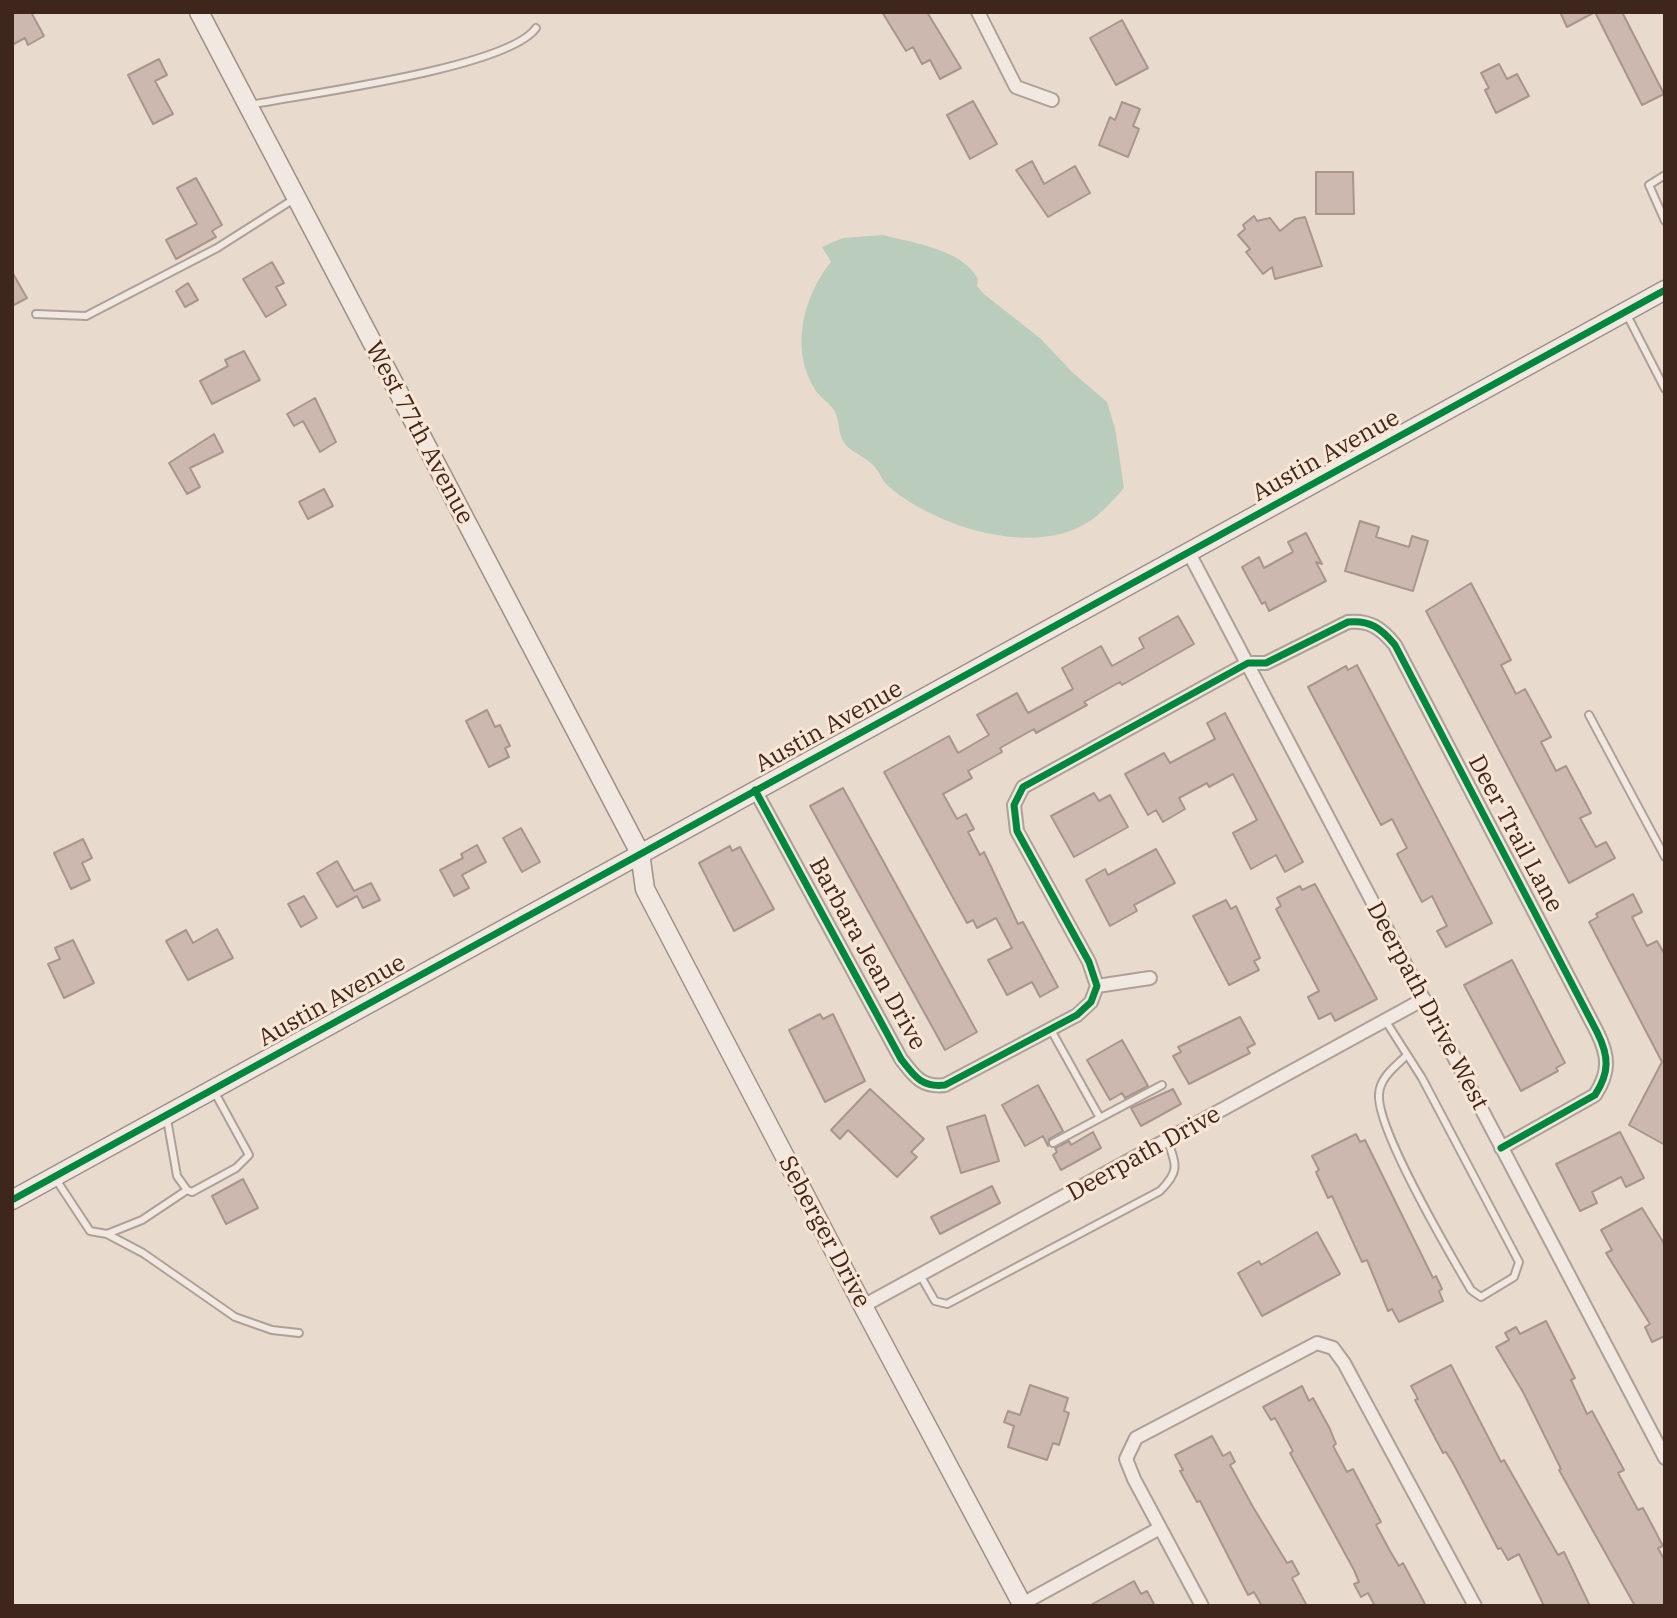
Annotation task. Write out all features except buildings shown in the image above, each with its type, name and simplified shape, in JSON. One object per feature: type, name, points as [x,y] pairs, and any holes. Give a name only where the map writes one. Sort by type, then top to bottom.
[{"type":"street","name":"West 77th Avenue","points":[[199,12],[640,853]]},
{"type":"street","points":[[978,12],[1016,87],[1052,100]]},
{"type":"street","name":"Austin Avenue","points":[[12,1200],[1665,290]]},
{"type":"street","name":"Deerpath Drive West","points":[[1189,553],[1665,1458]]},
{"type":"street","name":"Deer Trail Lane","points":[[1248,663],[1266,663],[1348,622],[1362,621],[1377,626],[1395,645],[1604,1045],[1608,1061],[1605,1080],[1595,1096],[1501,1148]]},
{"type":"street","points":[[1150,978],[1097,986],[1089,962],[1017,831],[1014,805],[1023,787],[1248,663]]},
{"type":"street","name":"Barbara Jean Drive","points":[[754,790],[901,1059],[918,1081],[933,1086],[958,1080],[1051,1030],[1091,1002],[1097,986]]},
{"type":"street","name":"Seberger Drive","points":[[640,853],[645,888],[1023,1605]]},
{"type":"street","name":"Deerpath Drive","points":[[863,1306],[1168,1142],[1423,999]]},
{"type":"street","points":[[1202,1606],[1126,1459],[1136,1438],[1304,1347],[1317,1343],[1333,1348],[1475,1606]]},
{"type":"street","points":[[1023,1605],[1160,1528]]},
{"type":"lane","points":[[248,106],[435,71],[514,46],[529,39],[536,28]]},
{"type":"lane","points":[[1665,175],[1649,185],[1665,221]]},
{"type":"lane","points":[[36,314],[86,316],[217,247],[296,198]]},
{"type":"lane","points":[[1625,312],[1665,389]]},
{"type":"lane","points":[[1589,715],[1665,857]]},
{"type":"lane","points":[[1385,1020],[1422,1078],[1519,1262],[1514,1277],[1481,1297],[1471,1290],[1427,1214],[1389,1130],[1378,1095],[1384,1077],[1407,1055]]},
{"type":"lane","points":[[1051,1030],[1100,1118]]},
{"type":"lane","points":[[1054,1143],[1162,1085]]},
{"type":"lane","points":[[166,1115],[177,1176],[187,1190],[192,1192],[236,1168],[249,1155],[213,1089]]},
{"type":"lane","points":[[920,1275],[935,1301],[947,1304],[1160,1191],[1172,1179],[1176,1165],[1168,1142]]},
{"type":"lane","points":[[54,1177],[90,1231],[107,1234],[143,1253],[235,1317],[271,1330],[299,1333]]},
{"type":"lane","points":[[107,1234],[142,1220],[187,1190]]},
{"type":"shaded area","points":[[883,235],[936,249],[961,261],[978,279],[977,286],[984,294],[1041,339],[1072,372],[1107,402],[1115,428],[1124,488],[1090,521],[1067,532],[1041,537],[985,533],[930,513],[907,500],[887,485],[872,464],[846,445],[841,437],[834,410],[816,391],[808,375],[801,342],[803,324],[813,291],[831,262],[822,247],[843,238]]},
{"type":"cycle path","points":[[12,1200],[1665,290]]},
{"type":"cycle path","points":[[755,790],[901,1059],[924,1083],[945,1085],[1077,1015],[1091,1002],[1097,986],[1089,962],[1017,831],[1014,805],[1023,787],[1248,663],[1266,663],[1348,622],[1363,622],[1374,626],[1395,645],[1597,1032],[1606,1056],[1603,1079],[1595,1095],[1501,1148]]}]
